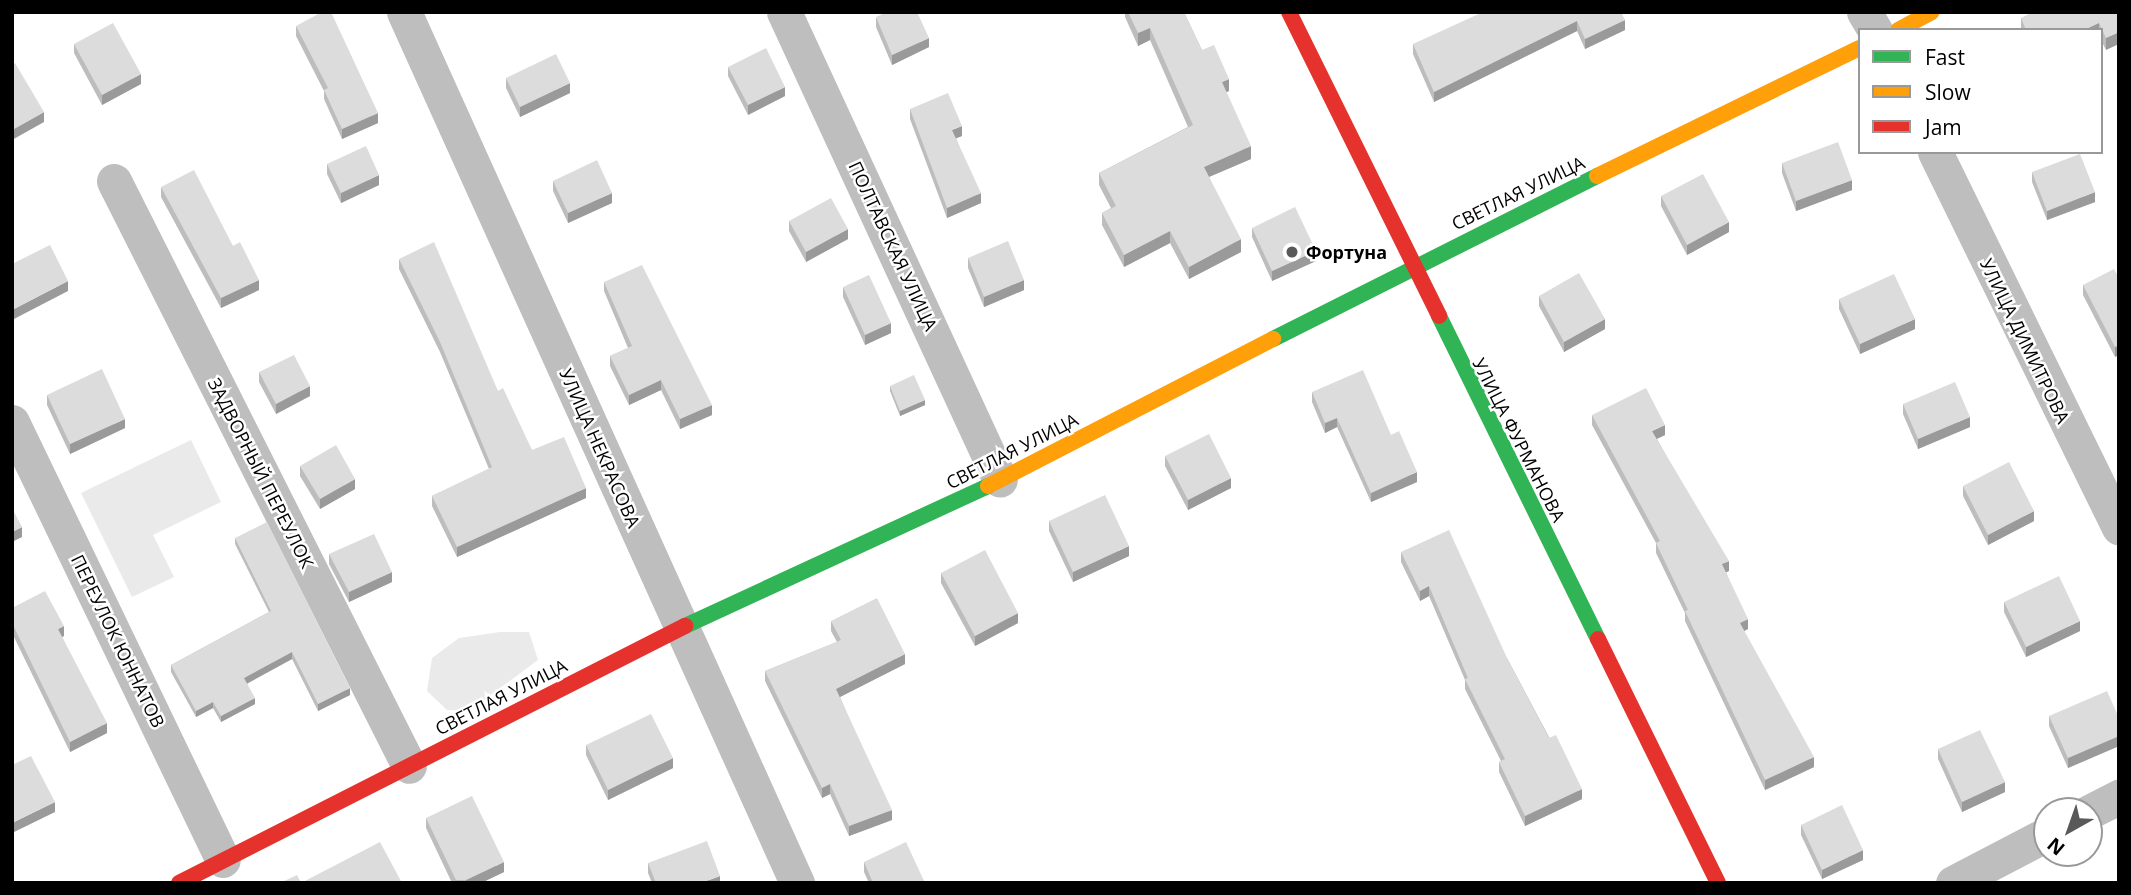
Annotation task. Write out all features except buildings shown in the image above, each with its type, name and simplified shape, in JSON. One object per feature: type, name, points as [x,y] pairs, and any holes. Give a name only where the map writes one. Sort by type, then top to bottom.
[{"type":"main road","name":"УЛИЦА ФУРМАНОВА","points":[[1289,12],[1411,267],[1718,883]]},
{"type":"main road","points":[[1902,28],[1932,12]]},
{"type":"main road","name":"СВЕТЛАЯ УЛИЦА","points":[[179,883],[680,628],[1000,480],[1411,267],[1858,49]]},
{"type":"street","name":"УЛИЦА НЕКРАСОВА","points":[[404,12],[797,883]]},
{"type":"street","name":"ПОЛТАВСКАЯ УЛИЦА","points":[[784,12],[1000,480]]},
{"type":"street","points":[[1864,12],[1874,28]]},
{"type":"street","name":"УЛИЦА ДИМИТРОВА","points":[[1936,154],[2119,527]]},
{"type":"street","name":"ЗАДВОРНЫЙ ПЕРЕУЛОК","points":[[114,181],[409,766]]},
{"type":"street","name":"ПЕРЕУЛОК ЮННАТОВ","points":[[12,422],[223,860]]},
{"type":"street","points":[[2103,805],[2119,796]]},
{"type":"street","points":[[1953,883],[2033,841]]},
{"type":"shaded area","points":[[191,440],[221,502],[153,535],[174,577],[132,597],[81,493]]},
{"type":"shaded area","points":[[500,632],[529,632],[538,660],[469,711],[447,710],[427,691],[432,658],[459,638]]},
{"type":"traffic: fast","points":[[1273,339],[1597,176]]},
{"type":"traffic: fast","points":[[1439,316],[1598,639]]},
{"type":"traffic: fast","points":[[685,626],[988,486]]},
{"type":"traffic: slow","points":[[1902,28],[1932,12]]},
{"type":"traffic: slow","points":[[1597,176],[1858,49]]},
{"type":"traffic: slow","points":[[988,486],[1273,339]]},
{"type":"traffic: jam","points":[[1289,12],[1439,316]]},
{"type":"traffic: jam","points":[[179,883],[685,626]]},
{"type":"traffic: jam","points":[[1598,639],[1718,883]]},
{"type":"place","name":"Фортуна","points":[[1292,252]]}]
